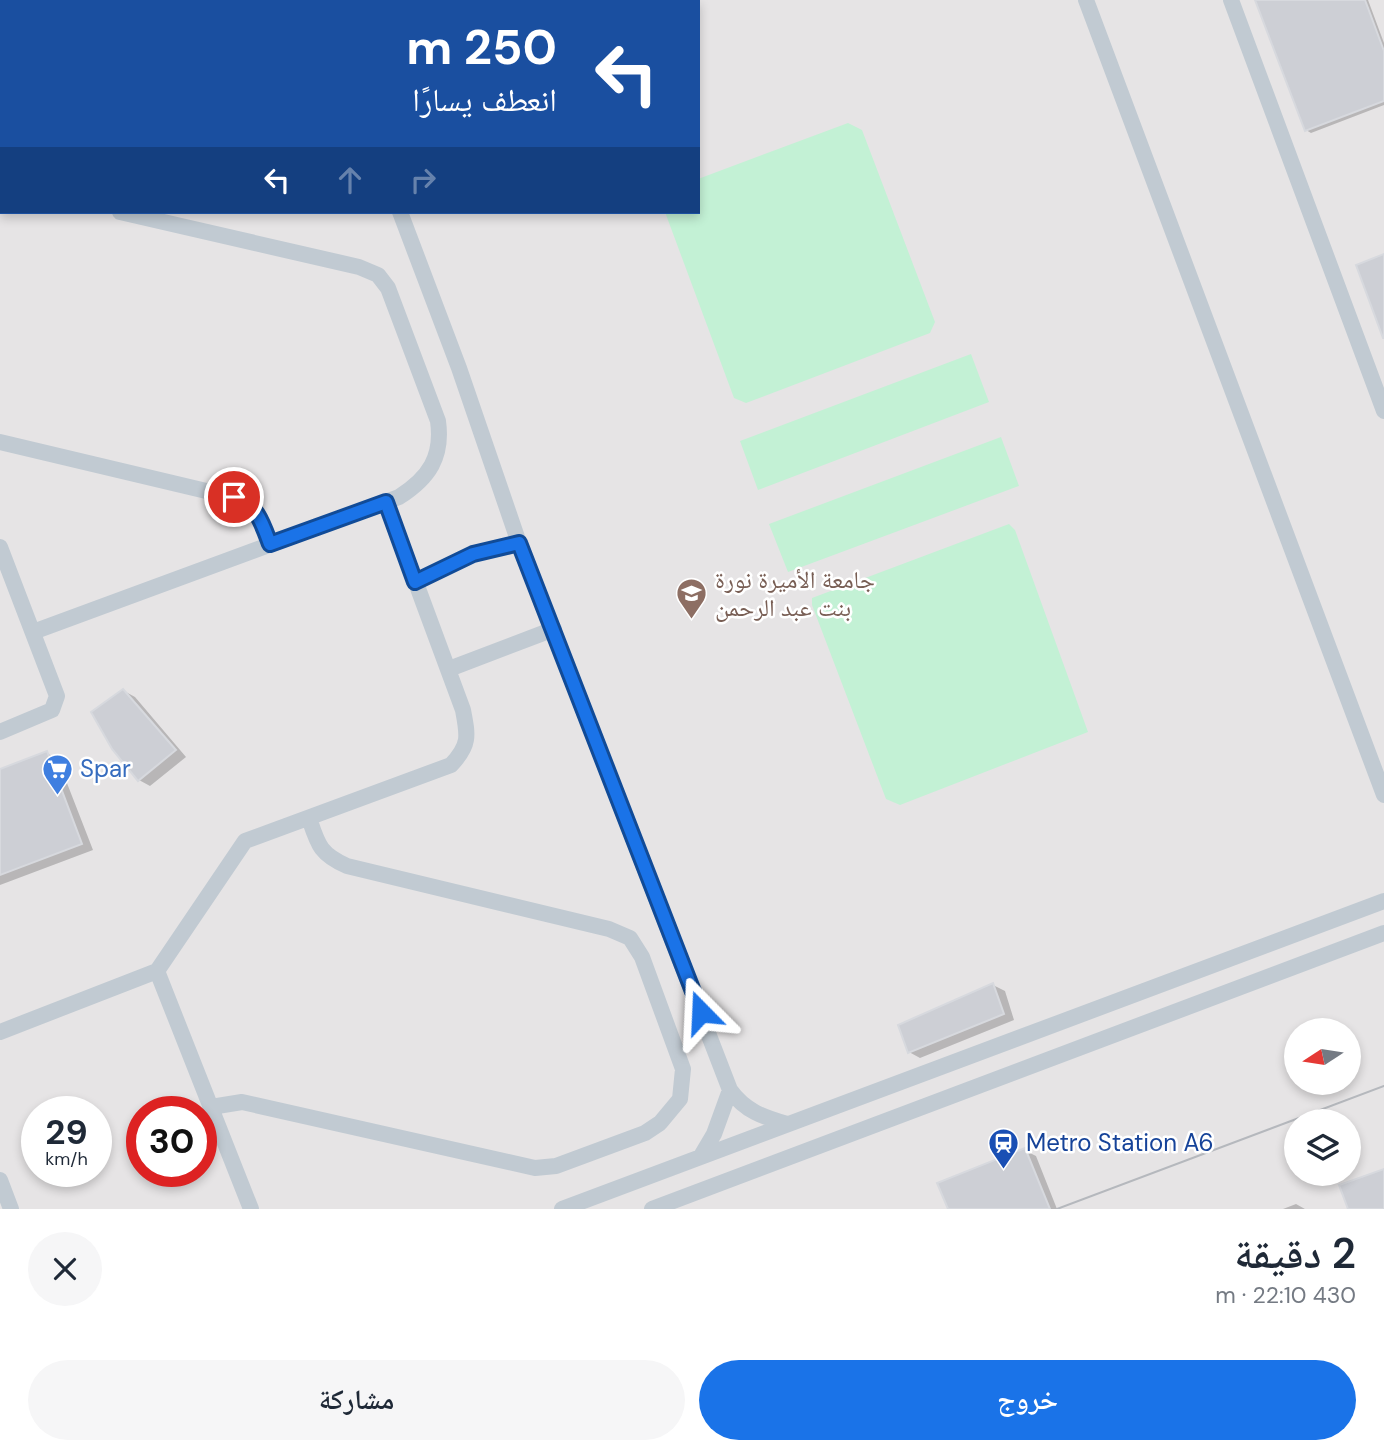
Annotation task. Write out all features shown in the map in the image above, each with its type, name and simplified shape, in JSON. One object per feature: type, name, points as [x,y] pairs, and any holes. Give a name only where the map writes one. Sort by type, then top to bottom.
[{"type":"street","points":[[1086,0],[1384,795]]},
{"type":"street","points":[[1231,0],[1384,411]]},
{"type":"street","points":[[33,632],[386,502],[415,487],[437,459],[441,441],[438,421],[393,300],[379,275],[359,267],[129,214]]},
{"type":"street","points":[[401,214],[459,368],[519,543],[730,1090],[741,1106],[762,1117],[788,1124]]},
{"type":"street","points":[[0,442],[240,499],[258,514],[270,544]]},
{"type":"street","points":[[0,1032],[157,971],[245,841],[451,765],[464,751],[467,733],[465,722],[449,669],[386,502]]},
{"type":"street","points":[[415,582],[475,564],[519,543]]},
{"type":"street","points":[[0,547],[57,696],[52,710],[0,732]]},
{"type":"street","points":[[449,669],[554,629]]},
{"type":"street","points":[[217,1106],[242,1102],[534,1168],[556,1167],[645,1133],[660,1123],[680,1099],[683,1069],[642,957],[630,938],[610,929],[347,866],[327,857],[318,844],[309,818]]},
{"type":"street","points":[[562,1209],[1383,899]]},
{"type":"street","points":[[652,1209],[1384,933]]},
{"type":"street","points":[[157,971],[207,1096]]},
{"type":"street","points":[[701,1156],[714,1134],[730,1090]]},
{"type":"street","points":[[217,1122],[251,1209]]},
{"type":"street","points":[[0,1180],[11,1209]]},
{"type":"shaded area","name":"جامعة الأميرة نورة بنت عبد الرحمن","points":[[700,0],[1384,0],[1384,1209],[0,1209],[0,214],[700,214]]},
{"type":"green space","points":[[848,123],[862,130],[935,322],[930,333],[746,403],[734,398],[666,214],[700,214],[700,178]]},
{"type":"green space","points":[[971,354],[989,402],[758,490],[740,441]]},
{"type":"green space","points":[[1001,437],[1019,486],[788,572],[769,524]]},
{"type":"green space","points":[[1009,524],[1015,530],[1088,732],[900,805],[886,799],[812,605],[812,598]]},
{"type":"building","points":[[1255,0],[1365,0],[1384,51],[1384,101],[1305,131]]},
{"type":"building","points":[[1384,254],[1384,338],[1383,338],[1356,265]]},
{"type":"building","points":[[123,689],[176,750],[138,781],[112,749],[91,712]]},
{"type":"building","points":[[47,751],[82,844],[0,875],[0,769]]},
{"type":"building","points":[[993,983],[1004,1014],[908,1053],[898,1025]]},
{"type":"building","name":"Metro Station A6","points":[[1025,1148],[1050,1209],[948,1209],[937,1183]]},
{"type":"building","points":[[1384,1169],[1384,1209],[1348,1209],[1339,1186],[1361,1186],[1361,1177]]},
{"type":"tram line","points":[[1057,1209],[1384,1086]]},
{"type":"place","name":"جامعة الأميرة نورة بنت عبد الرحمن","points":[[692,621]]},
{"type":"place","name":"Spar","points":[[57,796]]},
{"type":"place","name":"Metro Station A6","points":[[1003,1170]]},
{"type":"route","points":[[234,497],[258,514],[270,544],[386,502],[415,582],[473,554],[519,543],[701,1012]]}]
